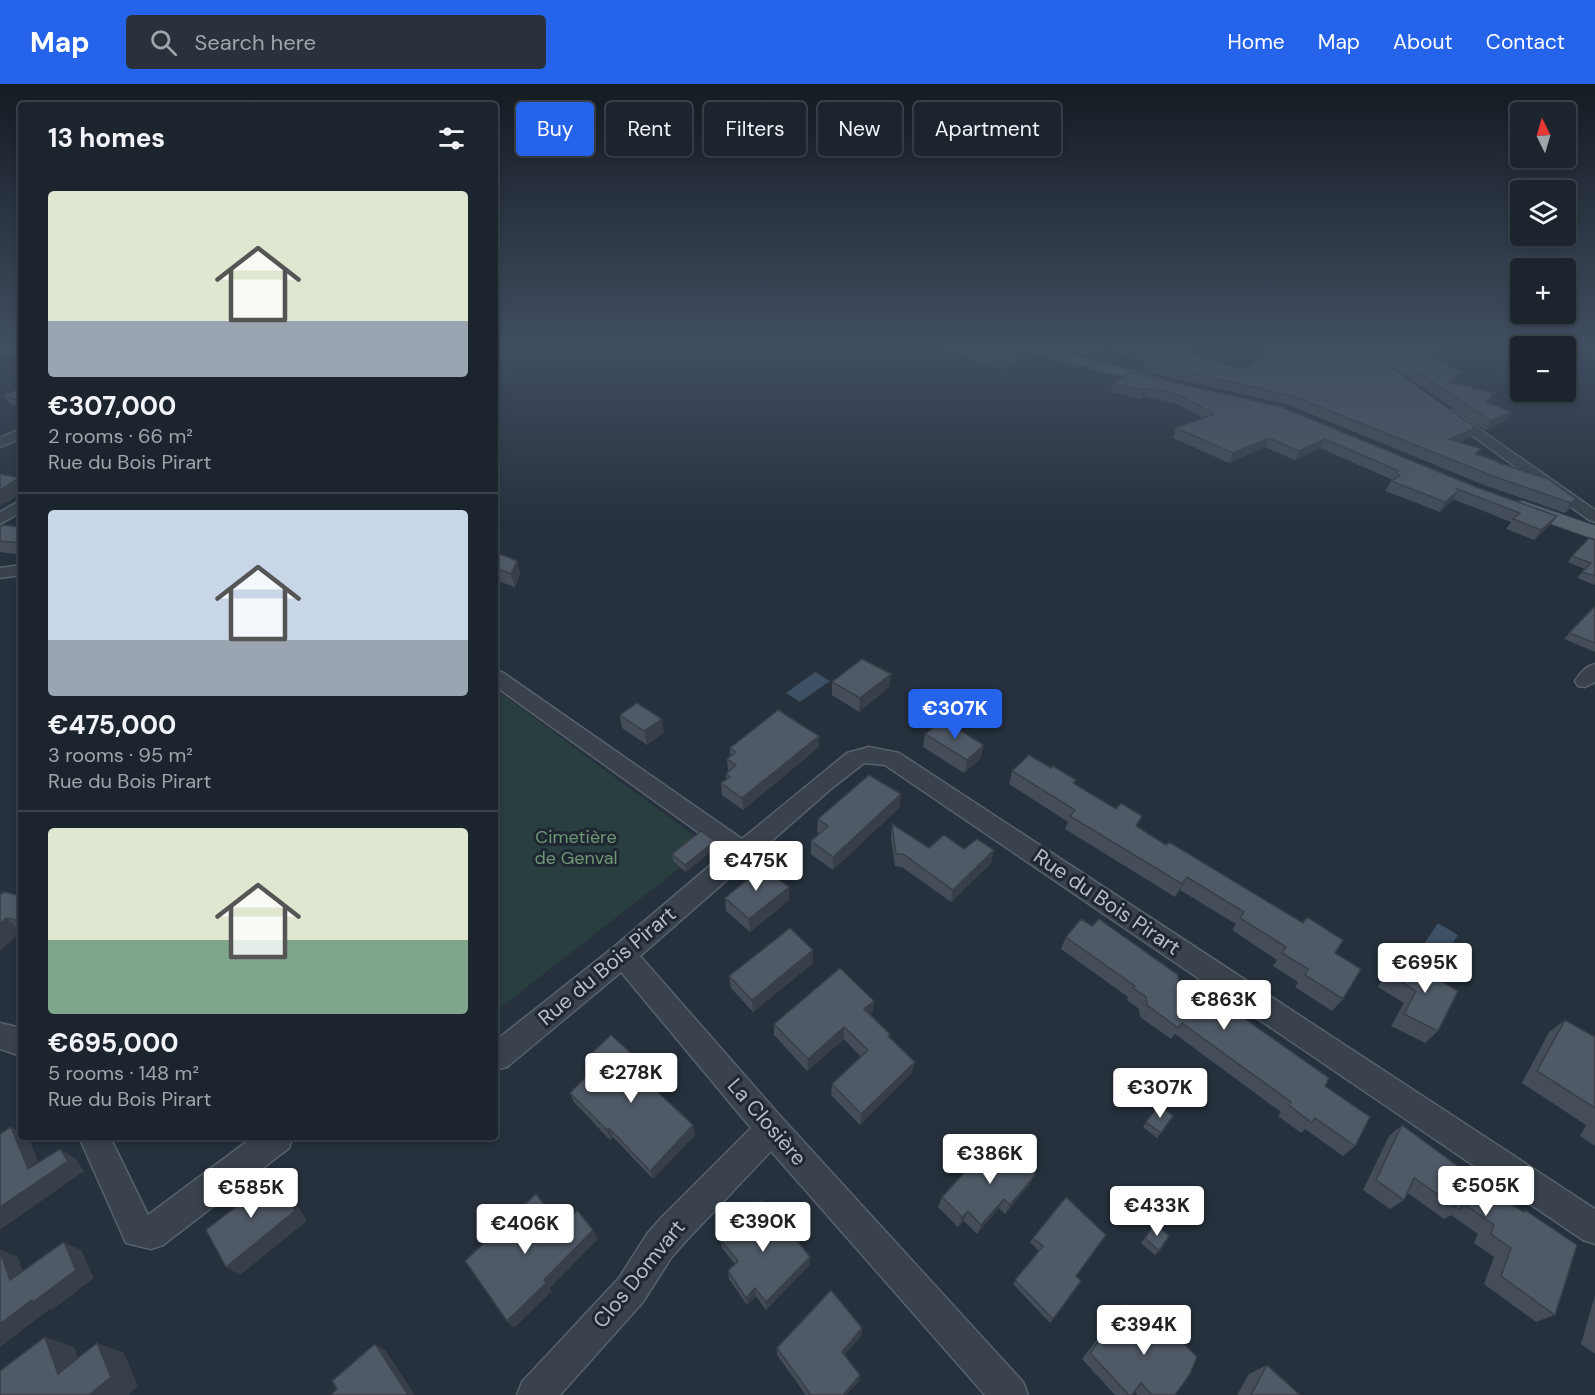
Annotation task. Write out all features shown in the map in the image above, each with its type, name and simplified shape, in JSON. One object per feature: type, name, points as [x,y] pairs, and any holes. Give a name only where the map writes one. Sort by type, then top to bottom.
[{"type":"main road","points":[[1503,500],[1595,533]]},
{"type":"street","points":[[1442,406],[1595,517]]},
{"type":"street","points":[[0,443],[18,434]]},
{"type":"street","points":[[0,519],[18,507]]},
{"type":"street","points":[[0,573],[18,570]]},
{"type":"street","points":[[498,679],[742,851]]},
{"type":"street","name":"Rue du Bois Pirart","points":[[498,1056],[623,955],[742,851],[858,755],[872,754],[891,758],[1595,1228]]},
{"type":"street","name":"La Closière","points":[[623,955],[771,1129],[1010,1395]]},
{"type":"street","points":[[0,1036],[18,1041]]},
{"type":"street","name":"Clos Domvart","points":[[535,1395],[631,1290],[659,1246],[673,1230],[771,1129]]},
{"type":"street","points":[[95,1140],[138,1231],[151,1233],[275,1140]]},
{"type":"green space","name":"Cimetière de Genval","points":[[498,691],[708,846],[498,1010]]},
{"type":"water","points":[[815,672],[830,681],[800,702],[786,693]]},
{"type":"water","points":[[1438,923],[1458,935],[1444,956],[1424,944]]},
{"type":"building","points":[[1198,405],[1281,407],[1476,487],[1557,516],[1541,530],[1513,519],[1520,513],[1457,489],[1458,491],[1445,502],[1391,481],[1400,476],[1396,473],[1399,471],[1325,439],[1299,451],[1269,438],[1233,453],[1176,428],[1214,414]]},
{"type":"building","points":[[1316,405],[1444,405],[1476,428],[1449,439],[1481,449],[1475,454],[1548,479],[1576,499],[1571,503],[1490,475]]},
{"type":"building","points":[[1467,405],[1494,405],[1512,412],[1491,421]]},
{"type":"building","points":[[0,474],[18,478],[18,479],[0,490]]},
{"type":"building","points":[[3,525],[18,527],[18,543],[0,541],[0,527]]},
{"type":"building","points":[[1589,538],[1595,540],[1595,576],[1582,572],[1591,563],[1572,556]]},
{"type":"building","points":[[498,553],[517,561],[511,574],[498,569]]},
{"type":"building","points":[[1595,606],[1595,643],[1569,633]]},
{"type":"building","points":[[862,659],[891,674],[860,698],[832,682]]},
{"type":"building","points":[[637,703],[662,719],[644,731],[620,715]]},
{"type":"building","points":[[778,710],[819,736],[742,798],[721,783],[730,777],[726,774],[736,765],[727,759],[736,752],[730,748]]},
{"type":"building","points":[[943,720],[984,745],[967,760],[925,734]]},
{"type":"building","points":[[1029,755],[1076,780],[1073,783],[1116,809],[1121,803],[1142,816],[1136,826],[1166,845],[1169,842],[1303,923],[1307,917],[1343,940],[1335,953],[1361,969],[1343,999],[1305,975],[1308,969],[1282,953],[1286,947],[1240,918],[1244,912],[1187,877],[1182,884],[1070,816],[1075,810],[1012,771]]},
{"type":"building","points":[[869,775],[901,794],[833,857],[811,841],[828,826],[818,819]]},
{"type":"building","points":[[892,824],[929,848],[944,835],[964,849],[977,839],[994,850],[953,890],[903,854],[896,854]]},
{"type":"building","points":[[701,831],[715,841],[685,865],[672,854]]},
{"type":"building","points":[[759,865],[789,887],[749,919],[725,898],[748,879],[745,877]]},
{"type":"building","points":[[4,892],[18,895],[18,920],[6,918],[0,924],[0,895]]},
{"type":"building","points":[[1081,919],[1092,926],[1099,919],[1178,975],[1179,990],[1220,1018],[1228,1007],[1329,1078],[1325,1086],[1370,1117],[1355,1146],[1315,1118],[1312,1123],[1289,1105],[1291,1102],[1182,1023],[1178,1028],[1147,1005],[1146,997],[1133,988],[1135,986],[1066,937]]},
{"type":"building","points":[[790,928],[813,950],[752,1000],[729,976]]},
{"type":"building","points":[[1399,956],[1458,991],[1438,1031],[1404,1014],[1416,991],[1389,974]]},
{"type":"building","points":[[840,968],[874,1001],[864,1009],[915,1062],[861,1114],[832,1084],[868,1050],[844,1027],[808,1059],[774,1024]]},
{"type":"building","points":[[1565,1020],[1595,1037],[1595,1108],[1537,1071]]},
{"type":"building","points":[[611,1035],[653,1073],[645,1080],[693,1125],[650,1171],[609,1128],[607,1130],[570,1093],[602,1061],[593,1052]]},
{"type":"building","points":[[1159,1105],[1173,1116],[1161,1133],[1146,1122]]},
{"type":"building","points":[[1402,1125],[1504,1200],[1524,1212],[1525,1210],[1577,1245],[1555,1315],[1501,1276],[1511,1248],[1491,1234],[1494,1225],[1463,1203],[1460,1210],[1414,1178],[1404,1200],[1376,1180]]},
{"type":"building","points":[[11,1127],[28,1169],[60,1149],[68,1161],[0,1207],[0,1134]]},
{"type":"building","points":[[1003,1143],[1036,1174],[1010,1205],[1004,1199],[981,1225],[968,1211],[962,1217],[942,1197],[972,1164],[978,1170]]},
{"type":"building","points":[[270,1169],[295,1211],[226,1267],[206,1230],[256,1191],[252,1183]]},
{"type":"building","points":[[536,1194],[561,1227],[577,1210],[593,1230],[544,1280],[546,1283],[507,1321],[465,1261]]},
{"type":"building","points":[[1066,1197],[1106,1235],[1076,1276],[1081,1281],[1053,1319],[1015,1280],[1043,1246],[1033,1238]]},
{"type":"building","points":[[761,1200],[783,1227],[785,1225],[810,1257],[766,1302],[755,1288],[746,1298],[728,1271],[738,1261],[720,1239]]},
{"type":"building","points":[[1155,1224],[1169,1236],[1159,1251],[1145,1238]]},
{"type":"building","points":[[64,1242],[76,1270],[0,1324],[0,1251],[10,1280]]},
{"type":"building","points":[[831,1290],[862,1328],[842,1352],[860,1375],[843,1395],[811,1395],[777,1348]]},
{"type":"building","points":[[1126,1304],[1158,1335],[1165,1325],[1197,1357],[1190,1374],[1175,1395],[1152,1395],[1141,1383],[1132,1395],[1129,1395],[1090,1353]]},
{"type":"building","points":[[45,1337],[58,1374],[97,1343],[111,1377],[89,1395],[0,1395],[0,1371]]},
{"type":"building","points":[[375,1344],[408,1395],[331,1395],[337,1389],[332,1381]]},
{"type":"building","points":[[1267,1365],[1300,1395],[1251,1395]]}]
